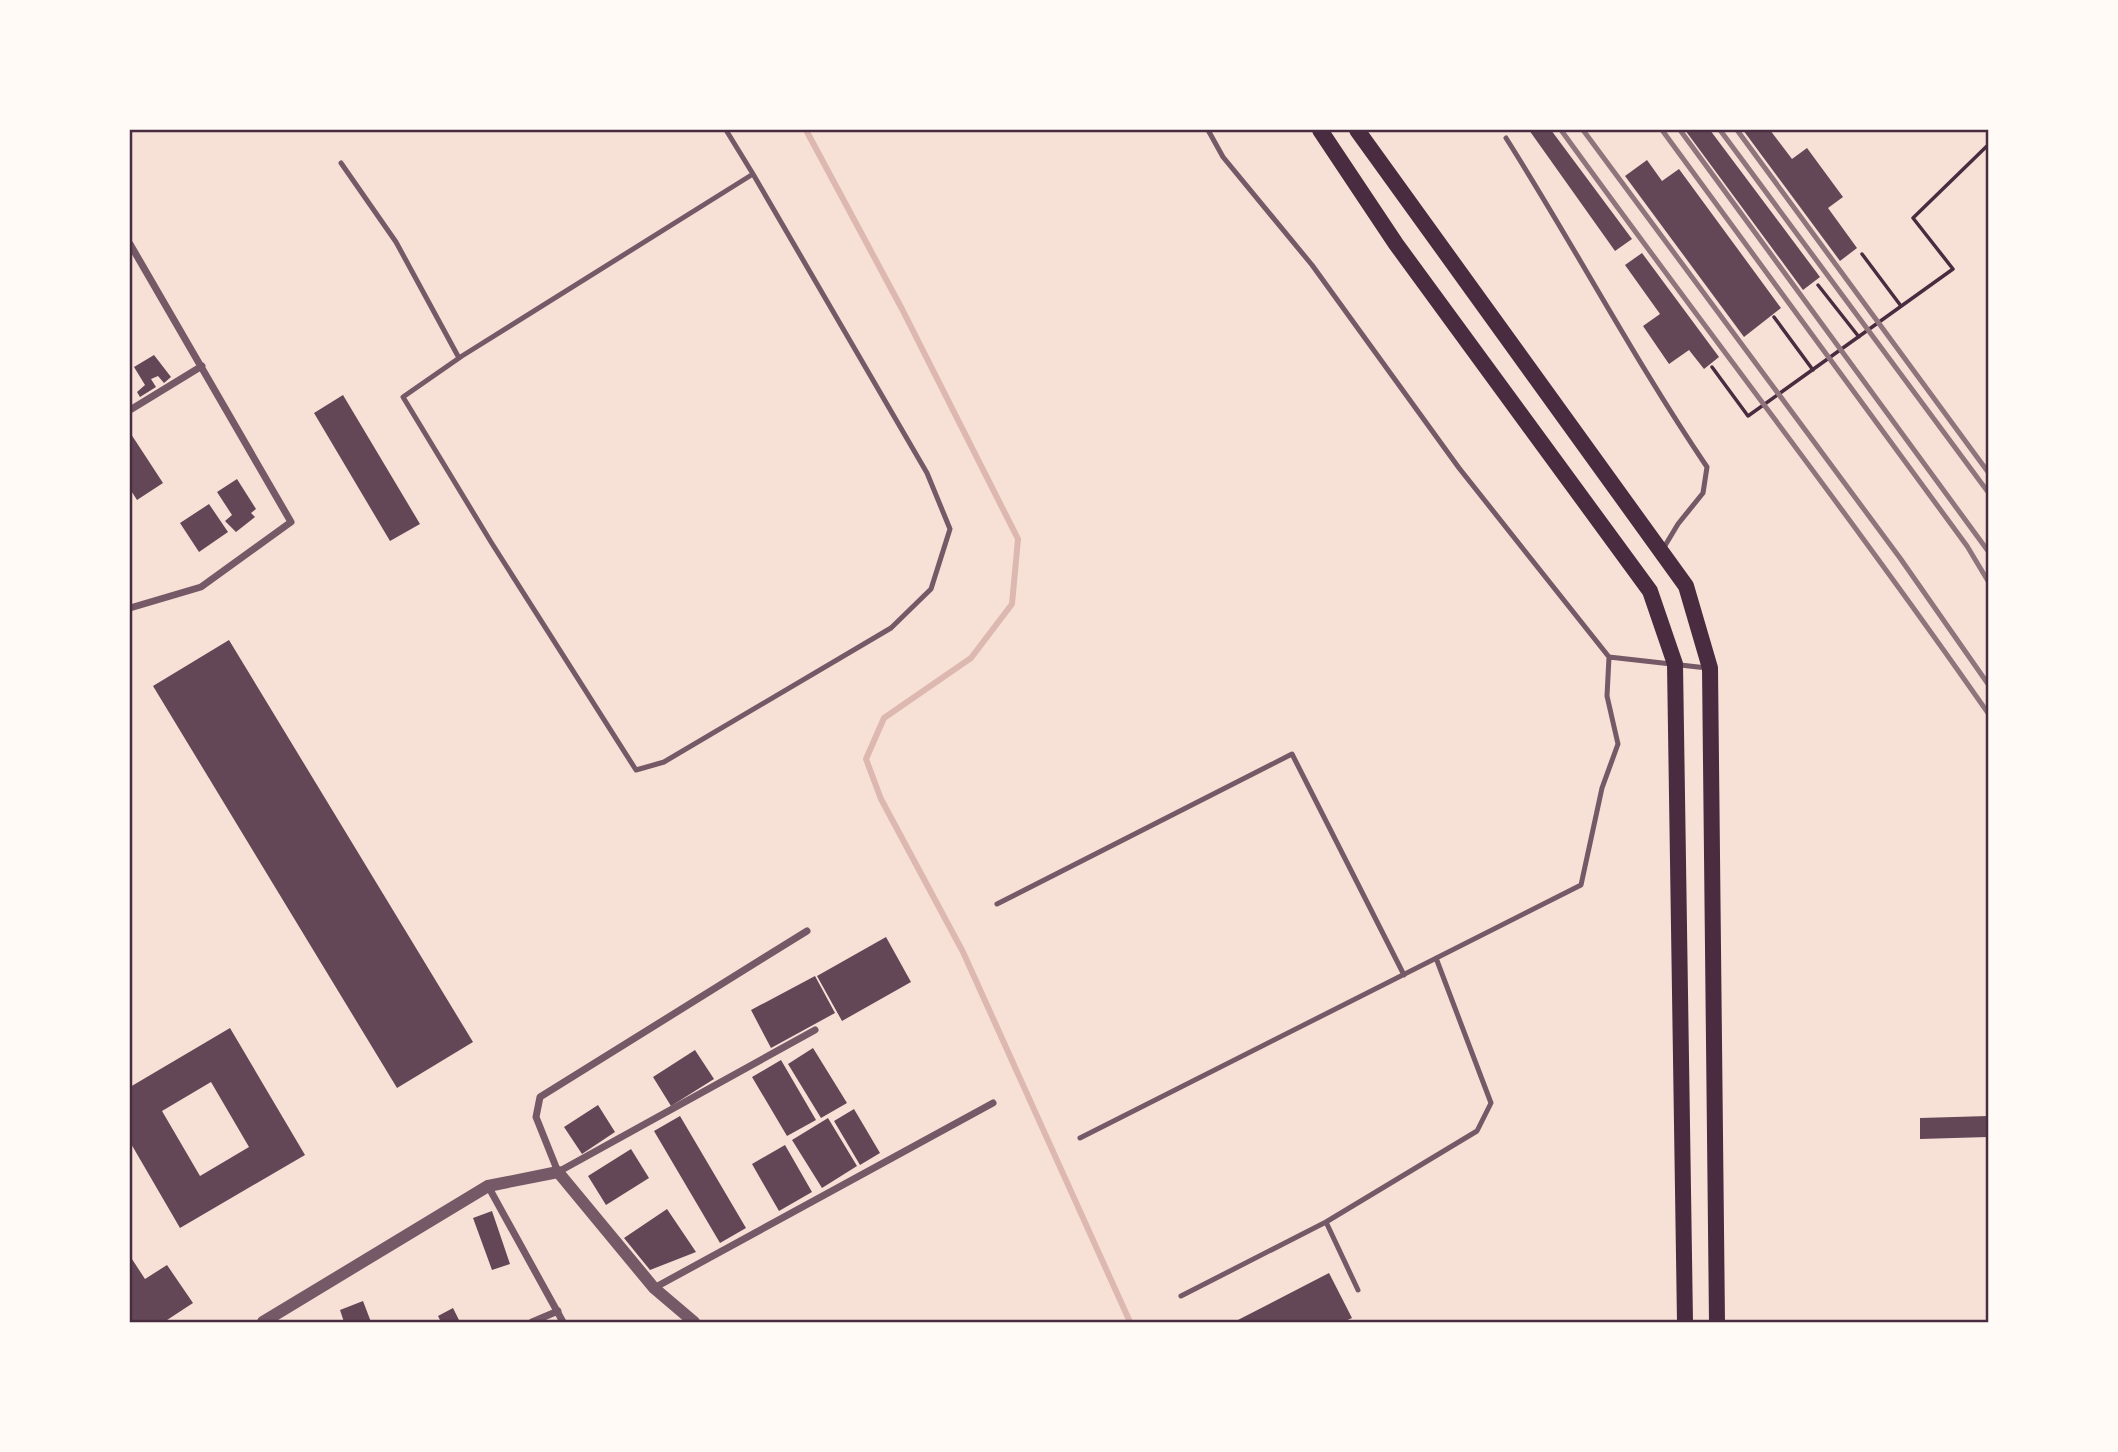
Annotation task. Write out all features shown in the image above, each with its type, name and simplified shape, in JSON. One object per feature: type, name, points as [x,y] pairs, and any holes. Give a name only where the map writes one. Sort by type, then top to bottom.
[{"type":"main road","points":[[1320,130],[1396,244],[1650,591],[1675,664],[1685,1322]]},
{"type":"main road","points":[[1357,130],[1686,586],[1710,668],[1717,1322]]},
{"type":"street","points":[[130,244],[291,522],[201,587],[130,608]]},
{"type":"street","points":[[130,410],[202,366]]},
{"type":"street","points":[[694,1322],[654,1288],[558,1172],[536,1117],[540,1097],[807,931]]},
{"type":"street","points":[[263,1322],[488,1186],[558,1172],[815,1030]]},
{"type":"street","points":[[654,1288],[993,1102]]},
{"type":"street","points":[[488,1186],[563,1322]]},
{"type":"street","points":[[533,1322],[558,1311]]},
{"type":"lane","points":[[726,130],[753,174],[927,472],[950,529],[930,589],[891,628],[664,762],[636,770],[498,554],[403,397],[459,358],[753,174]]},
{"type":"lane","points":[[1080,1138],[1581,885],[1602,788],[1618,744],[1607,696],[1609,657],[1459,468],[1312,265],[1223,157],[1208,130]]},
{"type":"lane","points":[[1506,138],[1548,204],[1670,412],[1707,467],[1703,493],[1678,524],[1661,552]]},
{"type":"lane","points":[[341,163],[396,242],[459,358]]},
{"type":"lane","points":[[1609,657],[1710,668]]},
{"type":"lane","points":[[997,904],[1292,754],[1404,975]]},
{"type":"lane","points":[[1181,1296],[1326,1222],[1477,1131],[1491,1103],[1436,958]]},
{"type":"lane","points":[[1326,1222],[1358,1290]]},
{"type":"path","points":[[1712,367],[1748,416],[1953,269],[1913,218],[1989,145]]},
{"type":"path","points":[[1862,254],[1901,306]]},
{"type":"path","points":[[1818,285],[1858,337]]},
{"type":"path","points":[[1774,317],[1813,370]]},
{"type":"building","points":[[1529,130],[1551,130],[1632,239],[1615,251]]},
{"type":"building","points":[[1685,130],[1710,130],[1820,277],[1803,290]]},
{"type":"building","points":[[1743,130],[1770,130],[1792,159],[1807,148],[1843,197],[1828,208],[1857,248],[1840,261]]},
{"type":"building","points":[[1647,160],[1662,181],[1679,169],[1781,308],[1744,337],[1625,176]]},
{"type":"building","points":[[1642,253],[1719,357],[1704,369],[1689,350],[1669,364],[1643,326],[1660,314],[1625,265]]},
{"type":"building","points":[[154,355],[171,377],[164,383],[158,376],[151,379],[156,387],[140,397],[137,392],[145,385],[134,367]]},
{"type":"building","points":[[343,395],[420,524],[390,541],[314,413]]},
{"type":"building","points":[[131,434],[163,483],[137,500],[130,489]]},
{"type":"building","points":[[237,479],[256,509],[251,513],[255,517],[236,532],[225,521],[232,515],[217,492]]},
{"type":"building","points":[[209,504],[228,532],[199,552],[180,523]]},
{"type":"building","points":[[229,640],[473,1042],[397,1088],[153,686]]},
{"type":"building","points":[[886,937],[911,982],[842,1021],[817,976]]},
{"type":"building","points":[[815,976],[835,1013],[771,1048],[751,1010]]},
{"type":"building","points":[[230,1028],[305,1155],[180,1228],[130,1142],[130,1087]],"holes":[[[211,1082],[249,1147],[200,1176],[162,1111]]]},
{"type":"building","points":[[813,1048],[847,1103],[821,1118],[788,1064]]},
{"type":"building","points":[[695,1050],[714,1079],[671,1106],[653,1077]]},
{"type":"building","points":[[781,1060],[816,1120],[787,1136],[752,1077]]},
{"type":"building","points":[[598,1105],[615,1132],[582,1154],[564,1127]]},
{"type":"building","points":[[854,1109],[880,1153],[860,1165],[834,1121]]},
{"type":"building","points":[[680,1116],[746,1228],[720,1243],[654,1131]]},
{"type":"building","points":[[1988,1116],[1988,1137],[1920,1139],[1920,1118]]},
{"type":"building","points":[[828,1118],[857,1166],[822,1188],[792,1140]]},
{"type":"building","points":[[785,1145],[812,1192],[779,1211],[752,1164]]},
{"type":"building","points":[[631,1149],[649,1178],[606,1205],[588,1176]]},
{"type":"building","points":[[667,1209],[696,1252],[650,1270],[624,1238]]},
{"type":"building","points":[[492,1211],[510,1264],[492,1270],[473,1218]]},
{"type":"building","points":[[130,1256],[145,1279],[167,1265],[193,1303],[164,1322],[130,1322]]},
{"type":"building","points":[[1329,1273],[1352,1318],[1343,1322],[1234,1322]]},
{"type":"building","points":[[363,1301],[371,1322],[344,1322],[340,1310]]},
{"type":"building","points":[[453,1308],[460,1322],[441,1322],[438,1316]]},
{"type":"waterway","points":[[806,130],[902,309],[1018,539],[1012,604],[971,658],[884,718],[866,759],[881,799],[963,952],[1130,1322]]},
{"type":"railway","points":[[1561,130],[1883,566],[1988,713]]},
{"type":"railway","points":[[1583,130],[1900,558],[1988,684]]},
{"type":"railway","points":[[1662,130],[1967,546],[1988,581]]},
{"type":"railway","points":[[1680,130],[1988,551]]},
{"type":"railway","points":[[1720,130],[1988,492]]},
{"type":"railway","points":[[1737,130],[1988,472]]}]
